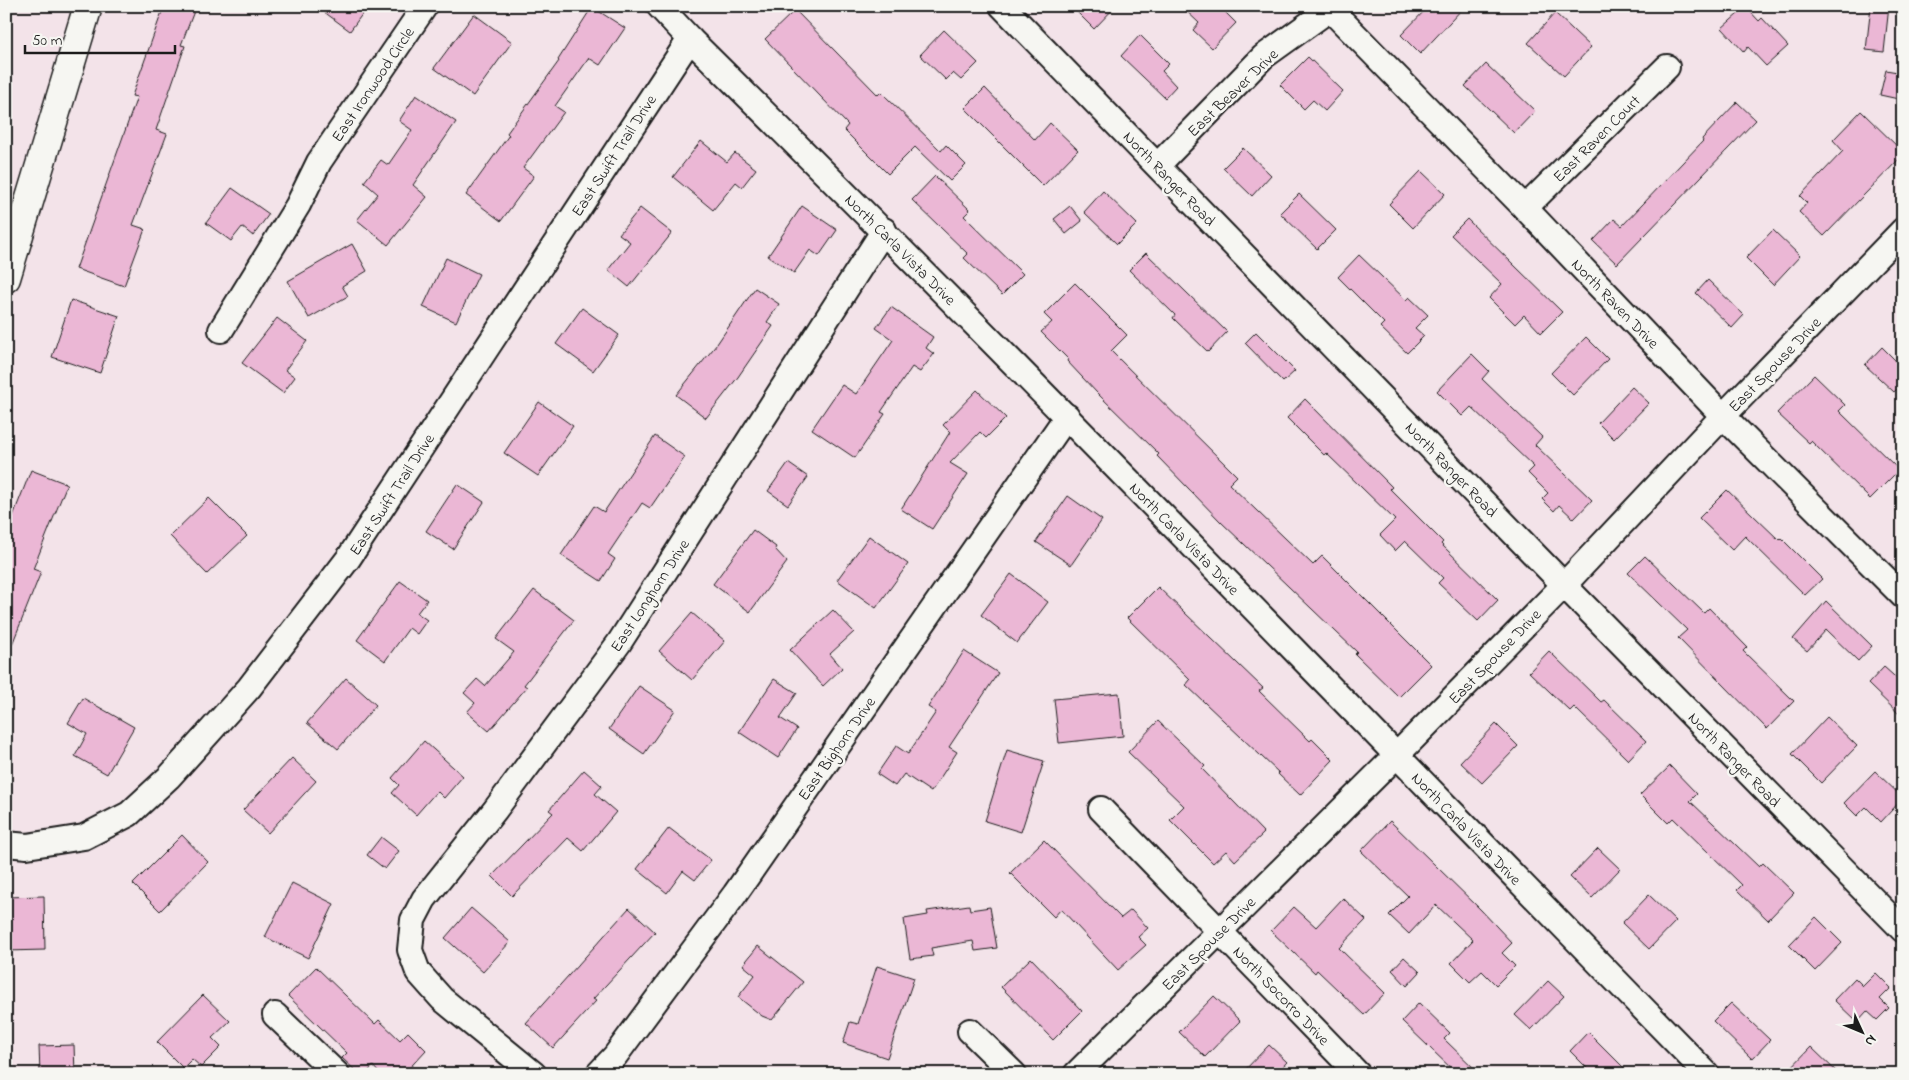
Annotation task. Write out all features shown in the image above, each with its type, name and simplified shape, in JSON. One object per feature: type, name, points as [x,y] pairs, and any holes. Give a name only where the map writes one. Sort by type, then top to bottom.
[{"type":"main road","points":[[6,278],[88,6]]},
{"type":"street","name":"East Ironwood Circle","points":[[221,330],[298,205],[319,162],[426,6]]},
{"type":"street","name":"North Carla Vista Drive","points":[[659,6],[1067,416],[1707,1074]]},
{"type":"street","name":"North Ranger Road","points":[[1002,6],[1564,585],[1903,930]]},
{"type":"street","name":"East Beaver Drive","points":[[1158,165],[1263,57],[1332,8]]},
{"type":"street","name":"North Raven Drive","points":[[1332,8],[1724,416],[1903,596]]},
{"type":"street","name":"East Swift Trail Drive","points":[[6,844],[27,846],[84,838],[129,814],[169,777],[249,688],[348,559],[690,39]]},
{"type":"street","name":"East Raven Court","points":[[1525,208],[1667,67]]},
{"type":"street","name":"East Longhorn Drive","points":[[534,1074],[442,999],[418,972],[410,950],[413,920],[424,899],[501,802],[619,642],[884,230]]},
{"type":"street","name":"East Spouse Drive","points":[[1076,1074],[1396,756],[1564,585],[1903,230]]},
{"type":"street","name":"East Bighorn Drive","points":[[598,1074],[615,1056],[735,894],[1067,416]]},
{"type":"street","name":"North Socorro Drive","points":[[1101,809],[1358,1074]]},
{"type":"street","points":[[275,1015],[336,1074]]},
{"type":"street","points":[[970,1031],[1014,1074]]},
{"type":"building","points":[[164,6],[196,6],[181,45],[185,46],[156,130],[167,134],[133,225],[145,229],[124,286],[76,269],[137,97],[132,96]]},
{"type":"building","points":[[316,6],[368,6],[350,31]]},
{"type":"building","points":[[1071,6],[1116,6],[1094,29]]},
{"type":"building","points":[[1181,6],[1219,6],[1236,23],[1212,48],[1193,30],[1199,23]]},
{"type":"building","points":[[1429,6],[1465,6],[1420,54],[1401,35]]},
{"type":"building","points":[[1871,6],[1889,6],[1884,52],[1866,50]]},
{"type":"building","points":[[592,7],[625,28],[600,65],[589,58],[555,106],[564,112],[523,168],[534,176],[501,221],[466,195],[509,135],[507,133],[559,61]]},
{"type":"building","points":[[1746,7],[1759,21],[1762,18],[1788,46],[1766,66],[1748,47],[1744,52],[1722,28]]},
{"type":"building","points":[[795,10],[878,95],[881,92],[941,151],[946,145],[966,165],[950,181],[915,147],[888,174],[844,130],[848,125],[765,39]]},
{"type":"building","points":[[1555,13],[1591,47],[1564,76],[1528,43]]},
{"type":"building","points":[[474,14],[512,42],[473,96],[434,68]]},
{"type":"building","points":[[944,30],[978,63],[961,80],[953,73],[946,80],[920,55]]},
{"type":"building","points":[[1140,35],[1169,64],[1162,71],[1176,86],[1165,98],[1121,56]]},
{"type":"building","points":[[1308,57],[1343,91],[1325,111],[1313,100],[1304,109],[1280,85]]},
{"type":"building","points":[[1486,64],[1535,111],[1514,133],[1465,86]]},
{"type":"building","points":[[1886,70],[1903,73],[1903,100],[1880,95]]},
{"type":"building","points":[[985,88],[1035,140],[1050,123],[1078,150],[1043,186],[965,108]]},
{"type":"building","points":[[416,95],[456,122],[413,185],[427,197],[388,245],[357,220],[378,194],[364,182],[381,160],[388,165],[412,130],[399,121]]},
{"type":"building","points":[[1737,102],[1756,120],[1617,264],[1593,241],[1614,219],[1622,226],[1703,141],[1702,139]]},
{"type":"building","points":[[1861,111],[1903,152],[1903,155],[1824,236],[1799,212],[1807,203],[1800,196],[1843,151],[1833,140]]},
{"type":"building","points":[[701,141],[727,162],[735,153],[756,169],[742,187],[736,182],[713,210],[673,177]]},
{"type":"building","points":[[1243,148],[1271,175],[1252,196],[1223,168]]},
{"type":"building","points":[[1421,171],[1445,194],[1413,228],[1389,204]]},
{"type":"building","points":[[935,176],[970,210],[964,216],[1023,274],[1002,295],[964,258],[968,254],[912,200]]},
{"type":"building","points":[[232,188],[269,214],[253,236],[242,227],[231,241],[206,223]]},
{"type":"building","points":[[1103,191],[1137,224],[1117,244],[1084,212]]},
{"type":"building","points":[[1299,194],[1336,230],[1317,249],[1280,213]]},
{"type":"building","points":[[802,206],[837,230],[819,256],[810,250],[794,273],[768,256]]},
{"type":"building","points":[[1070,206],[1082,221],[1066,234],[1054,219]]},
{"type":"building","points":[[640,208],[672,233],[629,287],[608,270],[630,242],[619,234]]},
{"type":"building","points":[[1467,219],[1562,312],[1541,333],[1524,315],[1515,324],[1489,298],[1502,284],[1451,235]]},
{"type":"building","points":[[1773,230],[1800,256],[1773,285],[1746,258]]},
{"type":"building","points":[[352,244],[367,271],[342,286],[348,296],[309,318],[288,281]]},
{"type":"building","points":[[1146,253],[1227,332],[1208,352],[1173,318],[1175,315],[1129,270]]},
{"type":"building","points":[[1359,255],[1406,300],[1409,297],[1428,315],[1415,328],[1424,336],[1407,353],[1380,327],[1384,323],[1338,277]]},
{"type":"building","points":[[446,258],[479,274],[456,322],[423,307]]},
{"type":"building","points":[[1708,280],[1744,315],[1732,328],[1696,293]]},
{"type":"building","points":[[1075,283],[1127,335],[1111,351],[1237,476],[1229,484],[1313,565],[1322,556],[1431,665],[1399,697],[1355,654],[1357,652],[1221,522],[1157,456],[1159,454],[1097,393],[1067,361],[1068,359],[1041,332],[1052,322],[1044,314]]},
{"type":"building","points":[[755,288],[779,304],[767,322],[773,326],[738,377],[706,418],[676,395],[717,344]]},
{"type":"building","points":[[71,300],[119,316],[100,373],[52,357]]},
{"type":"building","points":[[891,307],[933,337],[926,348],[934,354],[920,372],[912,367],[881,412],[885,414],[855,458],[812,429],[842,385],[856,394],[893,340],[876,328]]},
{"type":"building","points":[[582,308],[619,335],[593,371],[556,344]]},
{"type":"building","points":[[277,318],[307,341],[285,370],[295,377],[283,393],[242,363]]},
{"type":"building","points":[[1256,332],[1295,371],[1283,382],[1245,343]]},
{"type":"building","points":[[1586,337],[1608,359],[1573,395],[1551,373]]},
{"type":"building","points":[[1882,347],[1903,368],[1903,383],[1894,392],[1865,365]]},
{"type":"building","points":[[1472,354],[1489,371],[1482,379],[1542,437],[1535,445],[1592,500],[1574,519],[1559,505],[1554,511],[1542,499],[1548,493],[1528,473],[1534,467],[1471,407],[1462,416],[1437,391]]},
{"type":"building","points":[[1814,375],[1845,405],[1839,411],[1899,470],[1870,499],[1811,441],[1809,443],[1777,413]]},
{"type":"building","points":[[1632,387],[1649,403],[1614,439],[1598,423]]},
{"type":"building","points":[[977,390],[1006,418],[986,438],[980,432],[950,463],[968,474],[932,529],[901,509],[950,432],[943,425]]},
{"type":"building","points":[[1305,399],[1392,487],[1390,489],[1443,542],[1441,544],[1498,600],[1478,621],[1438,583],[1443,578],[1405,541],[1395,551],[1380,535],[1395,520],[1287,418]]},
{"type":"building","points":[[539,402],[573,426],[538,476],[504,453]]},
{"type":"building","points":[[655,436],[685,457],[650,508],[642,503],[608,554],[615,559],[601,581],[561,555],[594,506],[604,512]]},
{"type":"building","points":[[788,463],[808,477],[788,505],[768,491]]},
{"type":"building","points":[[31,470],[67,484],[33,569],[41,572],[7,657],[6,534]]},
{"type":"building","points":[[457,484],[484,502],[453,549],[426,531]]},
{"type":"building","points":[[1727,490],[1779,540],[1781,538],[1822,579],[1805,595],[1745,536],[1732,550],[1699,518]]},
{"type":"building","points":[[1068,496],[1102,520],[1071,565],[1036,542]]},
{"type":"building","points":[[209,498],[247,536],[207,574],[170,536]]},
{"type":"building","points":[[753,530],[776,547],[775,549],[787,562],[750,612],[713,584]]},
{"type":"building","points":[[869,536],[908,564],[876,608],[837,580]]},
{"type":"building","points":[[1645,556],[1704,613],[1709,608],[1747,647],[1743,651],[1794,701],[1767,729],[1678,638],[1687,630],[1628,573]]},
{"type":"building","points":[[1011,574],[1048,602],[1017,643],[981,615]]},
{"type":"building","points":[[400,581],[427,600],[417,613],[427,620],[417,634],[409,628],[385,661],[357,640]]},
{"type":"building","points":[[1158,587],[1263,688],[1259,691],[1310,741],[1312,739],[1333,760],[1300,795],[1186,685],[1190,680],[1127,618]]},
{"type":"building","points":[[534,590],[574,620],[524,685],[527,687],[489,731],[467,712],[475,703],[464,693],[477,679],[485,686],[514,652],[496,639]]},
{"type":"building","points":[[1826,601],[1872,646],[1858,661],[1826,630],[1807,651],[1793,639]]},
{"type":"building","points":[[833,610],[854,632],[830,654],[842,668],[823,686],[790,650]]},
{"type":"building","points":[[692,613],[725,641],[692,680],[659,651]]},
{"type":"building","points":[[964,651],[998,673],[949,747],[957,752],[931,792],[904,774],[895,786],[877,774],[896,746],[908,754],[936,712],[928,707]]},
{"type":"building","points":[[1549,651],[1601,702],[1604,700],[1646,741],[1628,760],[1574,707],[1570,711],[1529,672]]},
{"type":"building","points":[[1884,667],[1903,684],[1903,718],[1868,684]]},
{"type":"building","points":[[346,678],[376,705],[338,749],[307,723]]},
{"type":"building","points":[[774,679],[797,693],[780,718],[797,729],[778,758],[739,732]]},
{"type":"building","points":[[639,686],[675,710],[644,754],[609,729]]},
{"type":"building","points":[[1119,693],[1123,736],[1059,743],[1054,699]]},
{"type":"building","points":[[83,698],[134,727],[107,774],[75,756],[87,734],[68,723]]},
{"type":"building","points":[[1827,717],[1857,746],[1821,783],[1792,754]]},
{"type":"building","points":[[1158,721],[1205,766],[1202,769],[1264,833],[1235,861],[1226,851],[1213,863],[1170,820],[1184,806],[1128,752]]},
{"type":"building","points":[[1496,724],[1518,746],[1482,783],[1460,762]]},
{"type":"building","points":[[424,741],[463,776],[444,798],[437,791],[416,815],[392,793],[399,785],[392,778]]},
{"type":"building","points":[[1007,750],[1044,761],[1021,832],[985,821]]},
{"type":"building","points":[[292,758],[316,781],[268,833],[243,810]]},
{"type":"building","points":[[1670,766],[1697,794],[1690,801],[1759,867],[1763,863],[1794,893],[1768,920],[1737,890],[1742,885],[1673,818],[1668,823],[1640,795]]},
{"type":"building","points":[[584,770],[602,786],[595,794],[616,812],[583,851],[568,838],[512,896],[492,876],[553,813],[549,810]]},
{"type":"building","points":[[1875,771],[1903,798],[1881,822],[1866,807],[1857,816],[1844,803]]},
{"type":"building","points":[[1390,821],[1512,943],[1502,953],[1515,966],[1496,985],[1482,971],[1470,982],[1451,963],[1473,940],[1436,905],[1409,934],[1389,915],[1408,896],[1361,851]]},
{"type":"building","points":[[669,828],[711,860],[695,880],[683,871],[667,893],[637,869]]},
{"type":"building","points":[[182,835],[208,862],[160,911],[133,884]]},
{"type":"building","points":[[381,837],[399,851],[385,869],[367,855]]},
{"type":"building","points":[[1044,840],[1121,918],[1131,910],[1148,928],[1138,937],[1146,945],[1118,970],[1061,909],[1054,917],[1010,873]]},
{"type":"building","points":[[1598,848],[1620,869],[1592,898],[1570,877]]},
{"type":"building","points":[[292,883],[334,904],[308,958],[265,937]]},
{"type":"building","points":[[1649,895],[1676,921],[1649,949],[1622,923]]},
{"type":"building","points":[[44,896],[45,950],[6,951],[6,897]]},
{"type":"building","points":[[1343,898],[1366,920],[1339,948],[1385,993],[1364,1015],[1317,970],[1315,973],[1271,931],[1294,907],[1316,927]]},
{"type":"building","points":[[969,905],[970,910],[990,907],[997,948],[975,951],[973,941],[931,948],[933,956],[910,959],[904,919],[928,915],[927,911]]},
{"type":"building","points":[[471,908],[510,942],[483,972],[445,938]]},
{"type":"building","points":[[629,908],[655,932],[593,999],[596,1001],[553,1048],[526,1023]]},
{"type":"building","points":[[1816,917],[1842,943],[1815,971],[1789,945]]},
{"type":"building","points":[[758,946],[803,982],[772,1020],[762,1016],[738,997],[755,975],[743,965]]},
{"type":"building","points":[[1404,957],[1420,972],[1407,986],[1392,970]]},
{"type":"building","points":[[1031,958],[1082,1011],[1053,1040],[1001,987]]},
{"type":"building","points":[[877,966],[914,978],[887,1058],[843,1043],[850,1022],[858,1024]]},
{"type":"building","points":[[316,967],[375,1024],[379,1020],[400,1040],[408,1032],[426,1050],[404,1074],[380,1074],[373,1066],[366,1074],[359,1074],[342,1058],[347,1053],[288,996]]},
{"type":"building","points":[[1876,973],[1891,988],[1880,999],[1889,1008],[1877,1020],[1867,1011],[1857,1022],[1834,1000],[1855,978],[1863,986]]},
{"type":"building","points":[[1548,981],[1564,996],[1531,1030],[1515,1015]]},
{"type":"building","points":[[203,995],[230,1021],[212,1038],[221,1047],[201,1067],[192,1059],[183,1068],[157,1042]]},
{"type":"building","points":[[1214,996],[1240,1021],[1205,1057],[1179,1032]]},
{"type":"building","points":[[1419,1003],[1450,1033],[1444,1039],[1480,1074],[1457,1074],[1402,1021]]},
{"type":"building","points":[[1731,1003],[1770,1040],[1752,1059],[1713,1021]]},
{"type":"building","points":[[1588,1032],[1630,1074],[1593,1074],[1570,1051]]},
{"type":"building","points":[[74,1045],[75,1074],[40,1074],[39,1046]]},
{"type":"building","points":[[1269,1045],[1287,1062],[1276,1074],[1241,1074]]},
{"type":"building","points":[[1811,1047],[1839,1074],[1785,1074]]}]
